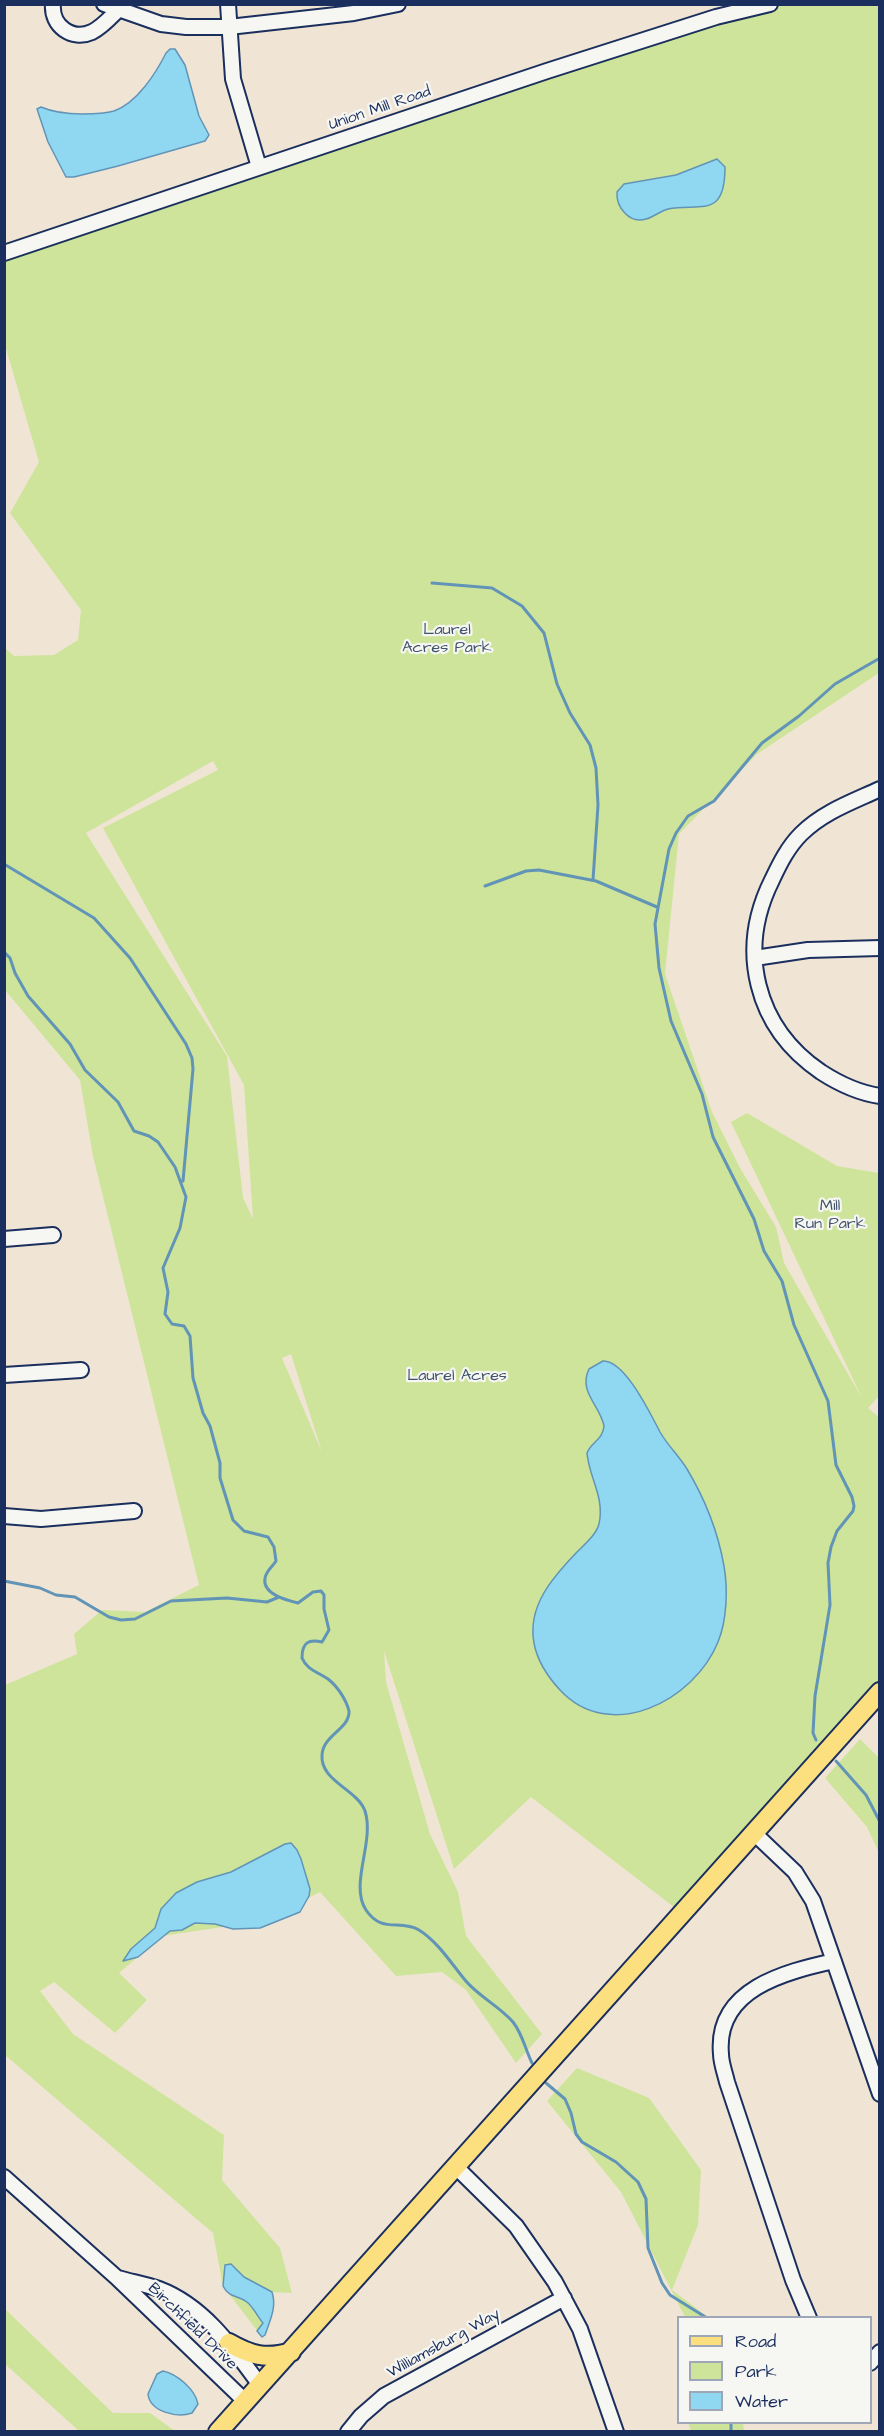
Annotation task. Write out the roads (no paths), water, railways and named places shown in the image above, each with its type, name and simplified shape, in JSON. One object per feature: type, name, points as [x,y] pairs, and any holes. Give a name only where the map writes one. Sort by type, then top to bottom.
[{"type":"main road","points":[[218,2432],[879,1692]]},
{"type":"main road","points":[[228,2343],[246,2353],[264,2357],[291,2352]]},
{"type":"street","points":[[53,4],[54,18],[59,25],[65,31],[83,35],[93,32],[118,10]]},
{"type":"street","points":[[104,4],[174,26],[229,27],[354,13],[398,4]]},
{"type":"street","points":[[228,4],[235,85],[259,168]]},
{"type":"street","name":"Union Mill Road","points":[[4,254],[690,25],[770,4]]},
{"type":"street","points":[[879,789],[824,815],[811,824],[791,846],[782,859],[758,913],[755,958],[763,998],[786,1041],[811,1065],[826,1075],[856,1090],[879,1096]]},
{"type":"street","points":[[755,958],[808,950],[879,948]]},
{"type":"street","points":[[4,1239],[53,1235]]},
{"type":"street","points":[[4,1375],[81,1370]]},
{"type":"street","points":[[4,1516],[42,1519],[134,1511]]},
{"type":"street","points":[[754,1833],[802,1881],[813,1901],[834,1961],[873,2054],[879,2094]]},
{"type":"street","points":[[808,2316],[793,2280],[727,2082],[721,2055],[721,2043],[722,2031],[732,2009],[749,1992],[772,1978],[834,1961]]},
{"type":"street","points":[[455,2166],[516,2226],[564,2298],[580,2330],[616,2432]]},
{"type":"street","name":"Birchfield Drive","points":[[4,2177],[116,2277],[245,2401]]},
{"type":"street","name":"Birchfield Drive","points":[[116,2277],[160,2290],[192,2308],[228,2343],[260,2385]]},
{"type":"street","name":"Williamsburg Way","points":[[348,2432],[361,2416],[384,2396],[564,2298]]},
{"type":"water","points":[[170,49],[175,49],[185,65],[199,116],[209,135],[205,141],[118,166],[66,177],[48,142],[37,109],[41,107],[56,112],[77,114],[114,111],[138,94]]},
{"type":"water","points":[[717,159],[725,167],[721,195],[716,202],[701,207],[668,209],[640,220],[629,217],[621,208],[617,192],[624,184],[676,175]]},
{"type":"water","points":[[603,1361],[620,1369],[628,1379],[644,1402],[663,1437],[694,1480],[714,1528],[724,1566],[726,1584],[725,1614],[721,1633],[706,1663],[690,1682],[671,1697],[649,1708],[626,1714],[602,1714],[580,1706],[560,1690],[540,1662],[535,1649],[533,1629],[538,1605],[551,1582],[598,1528],[600,1505],[587,1453],[601,1435],[604,1426],[588,1392],[586,1377],[589,1369]]},
{"type":"water","points":[[291,1843],[301,1859],[310,1889],[309,1896],[300,1912],[260,1928],[233,1929],[215,1924],[195,1923],[182,1930],[170,1931],[138,1957],[123,1961],[131,1949],[155,1928],[161,1909],[176,1893],[197,1882],[231,1872]]},
{"type":"water","points":[[231,2264],[244,2277],[272,2292],[274,2303],[272,2314],[265,2335],[262,2337],[257,2331],[263,2323],[252,2307],[244,2300],[228,2293],[223,2286],[225,2265]]},
{"type":"water","points":[[163,2371],[179,2379],[193,2393],[198,2404],[192,2413],[179,2415],[165,2412],[150,2400],[148,2394],[157,2374]]},
{"type":"waterway","points":[[432,583],[492,588],[522,606],[544,633],[557,684],[570,713],[590,745],[596,768],[598,805],[593,880]]},
{"type":"waterway","points":[[816,1740],[813,1733],[815,1696],[830,1605],[828,1563],[837,1531],[853,1511],[854,1506],[836,1465],[828,1401],[794,1325],[782,1281],[764,1251],[754,1219],[713,1137],[702,1094],[671,1021],[659,968],[655,924],[669,849],[676,833],[688,816],[714,801],[762,743],[799,716],[835,684],[880,658]]},
{"type":"waterway","points":[[4,864],[94,918],[130,958],[186,1044],[192,1058],[193,1069],[183,1181]]},
{"type":"waterway","points":[[485,886],[526,871],[539,870],[596,881],[657,907]]},
{"type":"waterway","points":[[4,952],[10,958],[15,973],[28,996],[70,1044],[85,1070],[118,1102],[134,1131],[158,1142],[175,1167],[186,1197],[180,1228],[163,1268],[168,1292],[165,1314],[172,1324],[184,1326],[190,1336],[193,1378],[203,1413],[210,1426],[220,1463],[220,1478],[233,1520],[244,1531],[268,1537],[274,1547],[276,1561],[266,1575],[267,1588],[276,1595],[298,1603],[313,1592],[321,1591],[324,1595],[324,1609],[329,1630],[322,1642],[313,1641],[305,1645],[302,1658],[310,1668],[335,1685],[349,1711],[345,1723],[327,1742],[322,1755],[327,1772],[361,1803],[365,1811],[367,1836],[361,1875],[361,1900],[366,1910],[378,1922],[412,1927],[432,1940],[470,1986],[513,2022],[522,2037],[532,2063]]},
{"type":"waterway","points":[[4,1581],[40,1588],[56,1595],[75,1597],[109,1617],[121,1620],[135,1619],[171,1601],[227,1598],[267,1602],[279,1597]]},
{"type":"waterway","points":[[836,1761],[866,1795],[880,1822]]},
{"type":"waterway","points":[[546,2083],[565,2099],[576,2134],[582,2142],[616,2162],[638,2182],[646,2199],[648,2248],[662,2283],[670,2295],[704,2316]]},
{"type":"waterway","points":[[731,2424],[731,2432]]},
{"type":"park label","name":"Laurel Acres Park","points":[[447,640]]},
{"type":"park label","name":"Mill Run Park","points":[[830,1216]]},
{"type":"park label","name":"Laurel Acres","points":[[457,1377]]}]
